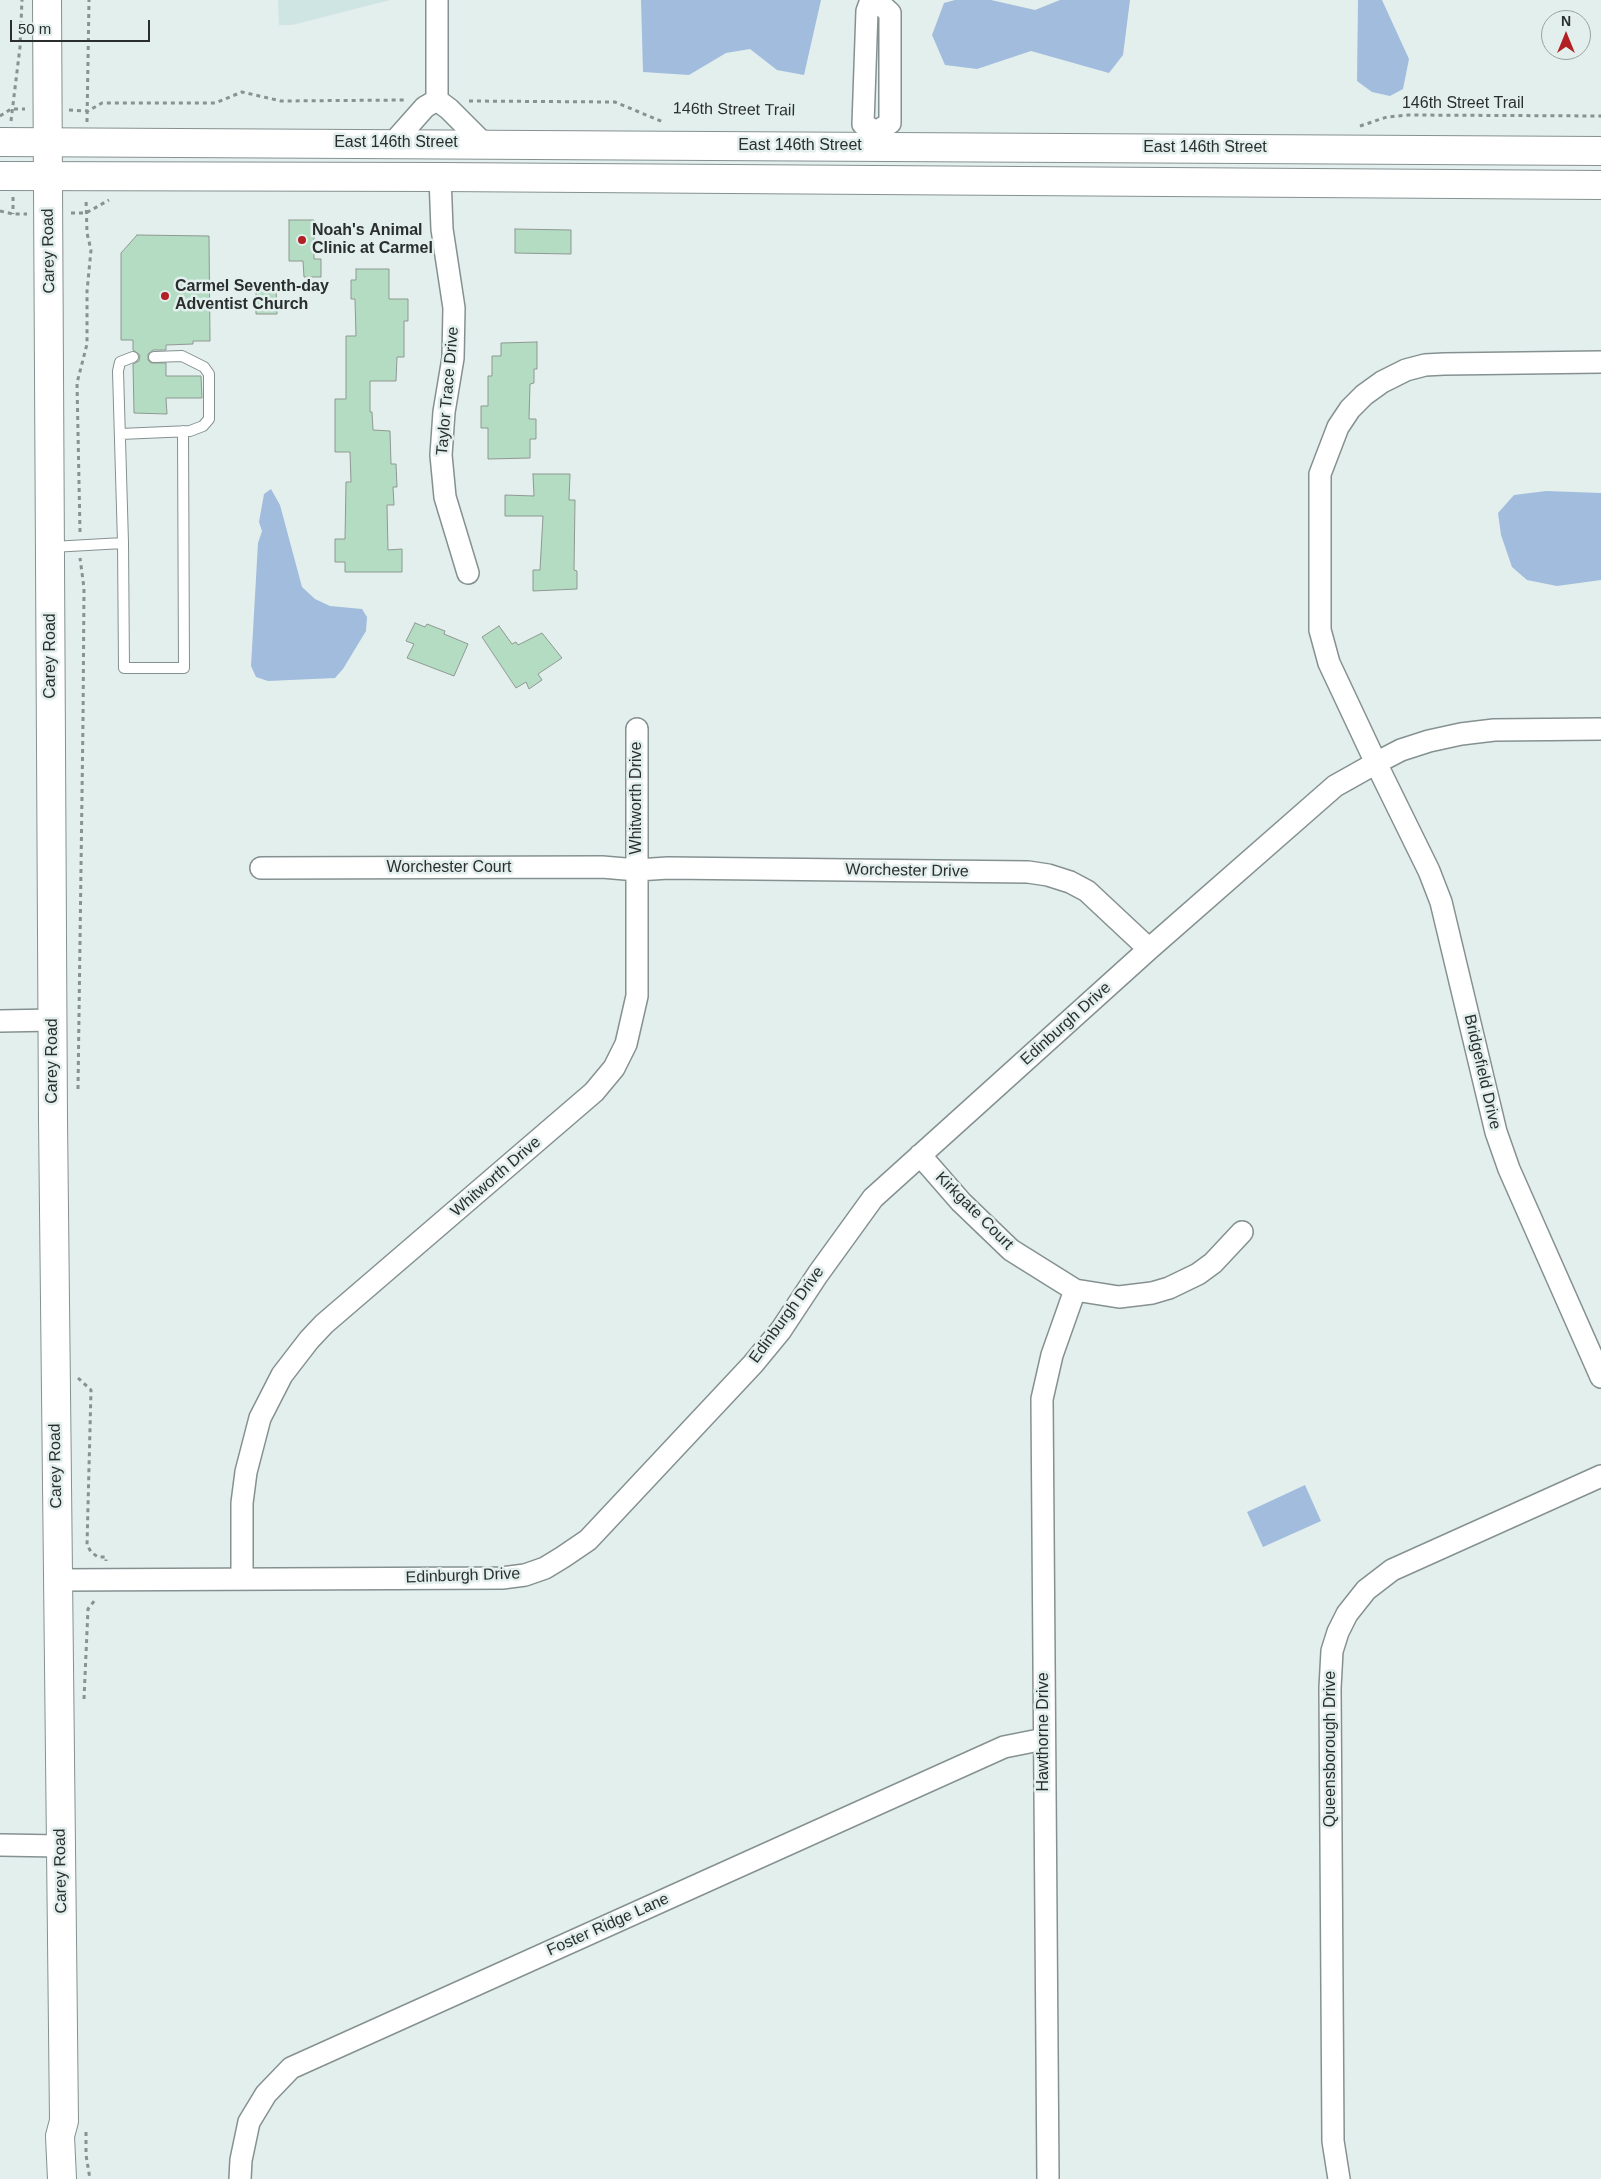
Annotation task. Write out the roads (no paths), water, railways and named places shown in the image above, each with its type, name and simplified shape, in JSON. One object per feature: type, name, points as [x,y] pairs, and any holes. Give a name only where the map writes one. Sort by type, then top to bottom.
[{"type":"main road","name":"Carey Road","points":[[47,0],[57,1580],[64,2121],[60,2136],[62,2179]]},
{"type":"main road","name":"East 146th Street","points":[[0,142],[484,144],[876,140],[1601,151]]},
{"type":"main road","name":"East 146th Street","points":[[0,176],[1601,185]]},
{"type":"main road","name":"Carey Road","points":[[64,2121],[72,2139],[79,2179]]},
{"type":"street","points":[[437,0],[438,100],[484,144]]},
{"type":"street","points":[[871,0],[867,11],[863,124],[876,140]]},
{"type":"street","points":[[875,180],[876,140],[890,123],[890,13],[876,0]]},
{"type":"street","points":[[393,143],[425,107],[438,100]]},
{"type":"street","name":"Taylor Trace Drive","points":[[440,177],[442,229],[454,308],[453,358],[444,412],[441,455],[445,497],[468,573]]},
{"type":"street","name":"Bridgefield Drive","points":[[1601,362],[1425,365],[1406,370],[1382,382],[1364,395],[1350,409],[1338,427],[1320,474],[1320,630],[1329,663],[1429,871],[1441,902],[1496,1132],[1509,1170],[1601,1378]]},
{"type":"street","name":"Whitworth Drive","points":[[242,1579],[242,1503],[246,1472],[260,1418],[282,1375],[324,1324],[594,1092],[614,1068],[626,1044],[636,996],[638,729]]},
{"type":"street","name":"Edinburgh Drive","points":[[57,1580],[502,1578],[525,1575],[545,1568],[588,1540],[753,1364],[781,1330],[818,1274],[873,1198],[1149,949],[1335,786],[1402,750],[1429,741],[1461,734],[1494,730],[1601,729]]},
{"type":"street","name":"Worchester Court","points":[[261,868],[602,867],[638,870]]},
{"type":"street","name":"Worchester Drive","points":[[638,870],[668,868],[958,871],[1028,872],[1048,875],[1070,882],[1087,891],[1149,949]]},
{"type":"street","points":[[0,1021],[53,1020]]},
{"type":"street","name":"Kirkgate Court","points":[[920,1155],[961,1202],[1011,1250],[1075,1290],[1119,1297],[1152,1293],[1169,1288],[1198,1274],[1213,1263],[1242,1232]]},
{"type":"street","name":"Hawthorne Drive","points":[[1048,2179],[1042,1399],[1052,1355],[1075,1290]]},
{"type":"street","name":"Queensborough Drive","points":[[1339,2179],[1333,2141],[1330,1698],[1330,1668],[1338,1632],[1347,1614],[1366,1590],[1392,1570],[1601,1476]]},
{"type":"street","name":"Foster Ridge Lane","points":[[240,2179],[241,2160],[249,2122],[266,2094],[291,2068],[1004,1747],[1044,1739]]},
{"type":"street","points":[[0,1845],[60,1846]]},
{"type":"lane","points":[[133,356],[120,362],[118,371],[123,543],[124,668],[184,668],[183,432]]},
{"type":"lane","points":[[120,434],[190,432],[203,426],[209,419],[209,374],[204,367],[182,356],[154,356]]},
{"type":"lane","points":[[51,547],[80,547],[123,543]]},
{"type":"water","points":[[641,0],[821,0],[804,75],[777,70],[750,49],[726,53],[689,75],[643,72]]},
{"type":"water","points":[[955,0],[991,0],[1035,10],[1060,0],[1130,0],[1123,55],[1109,73],[1031,51],[977,69],[945,65],[932,35],[944,3]]},
{"type":"water","points":[[1358,0],[1382,0],[1409,59],[1403,89],[1390,96],[1372,92],[1357,81]]},
{"type":"water","points":[[271,489],[280,505],[302,587],[315,599],[330,606],[362,609],[367,617],[366,631],[343,669],[335,678],[268,681],[256,677],[251,666],[258,543],[262,531],[259,522],[264,494]]},
{"type":"water","points":[[1546,491],[1601,493],[1601,580],[1557,586],[1527,580],[1512,567],[1501,535],[1498,513],[1514,495]]},
{"type":"water","points":[[1305,1485],[1321,1521],[1263,1547],[1247,1512]]},
{"type":"place","name":"Noah's Animal Clinic at Carmel","points":[[302,240]]},
{"type":"place","name":"Carmel Seventh-day Adventist Church","points":[[165,296]]}]
